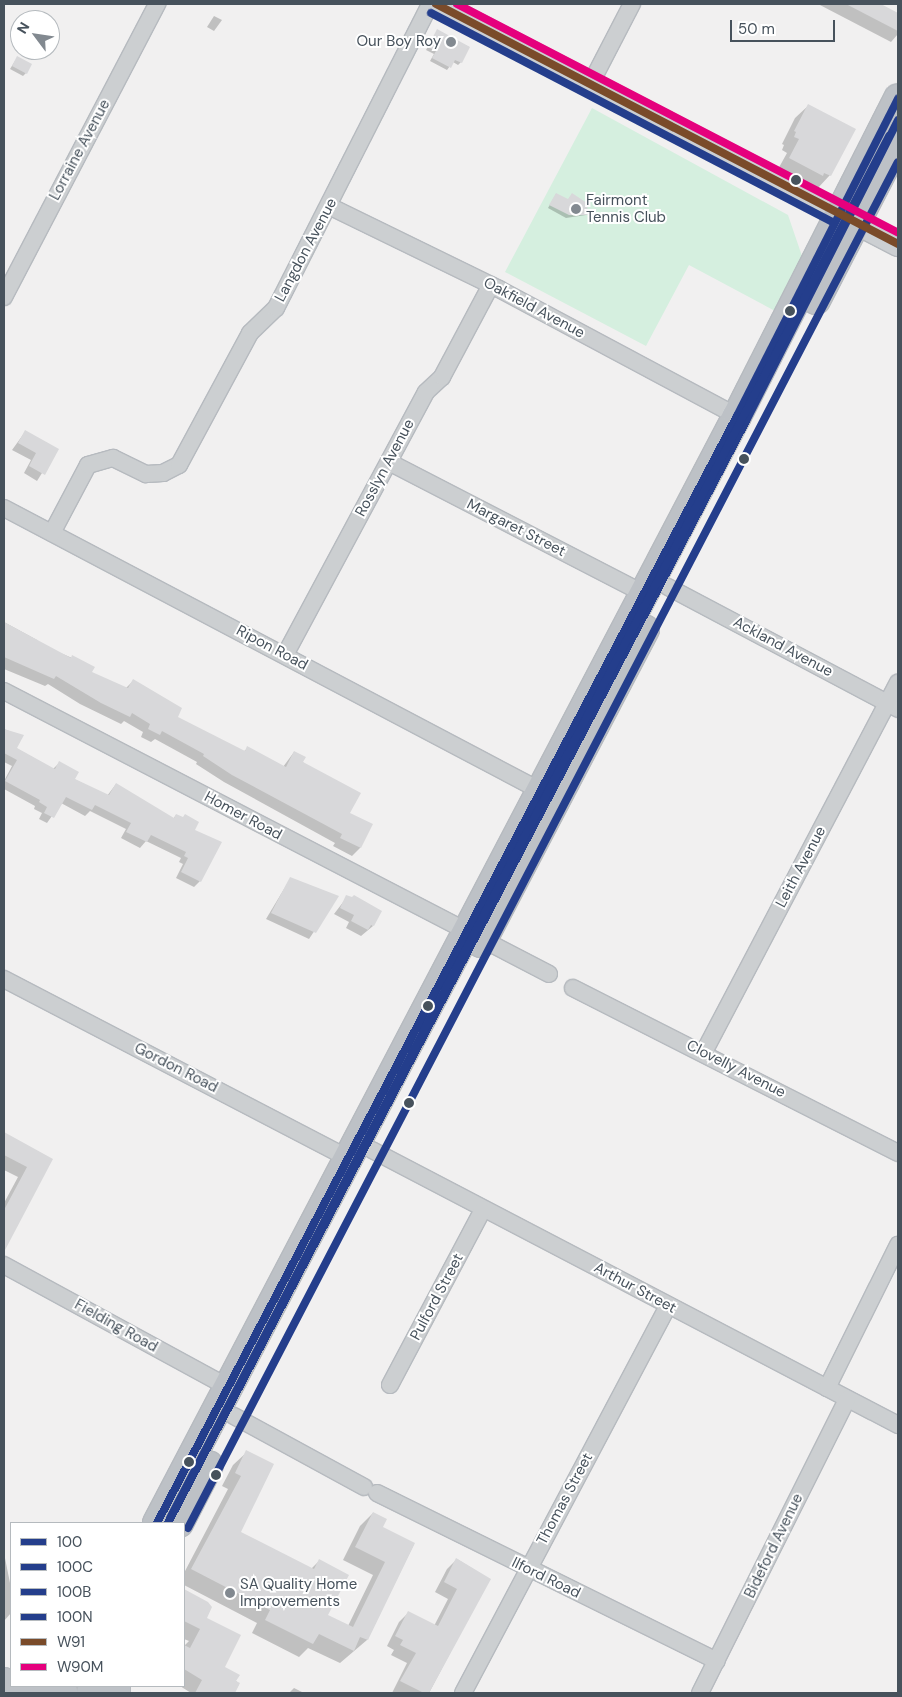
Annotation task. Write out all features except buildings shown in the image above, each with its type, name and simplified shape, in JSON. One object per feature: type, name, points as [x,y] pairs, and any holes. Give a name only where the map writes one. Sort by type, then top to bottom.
[{"type":"highway","points":[[180,1522],[234,1416],[360,1154],[848,218],[898,98]]},
{"type":"highway","points":[[848,218],[898,141]]},
{"type":"highway","points":[[158,1522],[228,1386],[360,1154]]},
{"type":"highway","points":[[228,1386],[234,1416]]},
{"type":"highway","points":[[50,1687],[63,1693]]},
{"type":"street","name":"Lorraine Avenue","points":[[4,297],[157,4]]},
{"type":"street","name":"Langdon Avenue","points":[[52,533],[88,465],[113,458],[146,474],[163,473],[179,465],[250,333],[276,308],[430,4]]},
{"type":"street","points":[[436,4],[898,244]]},
{"type":"street","points":[[591,83],[632,4]]},
{"type":"street","name":"Oakfield Avenue","points":[[329,206],[491,285],[744,420]]},
{"type":"street","name":"Rosslyn Avenue","points":[[285,655],[426,392],[442,377],[491,285]]},
{"type":"street","name":"Margaret Street","points":[[389,462],[655,591]]},
{"type":"street","name":"Ripon Road","points":[[4,508],[548,795]]},
{"type":"street","name":"Ackland Avenue","points":[[655,591],[893,706]]},
{"type":"street","name":"Leith Avenue","points":[[704,1052],[893,706],[898,683]]},
{"type":"street","name":"Homer Road","points":[[4,691],[474,936]]},
{"type":"street","points":[[474,936],[549,974]]},
{"type":"street","name":"Gordon Road","points":[[4,979],[360,1154]]},
{"type":"street","name":"Clovelly Avenue","points":[[573,988],[704,1052],[898,1153]]},
{"type":"street","name":"Arthur Street","points":[[360,1154],[483,1209],[898,1425]]},
{"type":"street","name":"Pulford Street","points":[[390,1385],[483,1209]]},
{"type":"street","points":[[827,1388],[898,1245]]},
{"type":"street","name":"Fielding Road","points":[[4,1265],[228,1386]]},
{"type":"street","name":"Thomas Street","points":[[463,1693],[668,1306]]},
{"type":"street","name":"Bideford Avenue","points":[[700,1693],[847,1399]]},
{"type":"street","name":"Ilford Road","points":[[234,1416],[370,1490],[717,1661]]},
{"type":"green space","points":[[592,108],[788,215],[803,259],[775,311],[689,265],[646,346],[505,272]]},
{"type":"transit line","name":"W91","points":[[436,4],[898,244]]},
{"type":"transit line","name":"W90M","points":[[457,4],[898,233]]},
{"type":"transit line","name":"100C","points":[[431,13],[834,223]]},
{"type":"transit line","name":"100","points":[[158,1522],[737,416],[898,98]]},
{"type":"transit line","name":"100C","points":[[169,1522],[746,421],[898,120]]},
{"type":"transit line","name":"100N","points":[[170,1518],[889,136]]},
{"type":"transit line","name":"100B","points":[[188,1528],[898,162]]},
{"type":"place","name":"Our Boy Roy","points":[[451,42]]},
{"type":"place","name":"Fairmont Tennis Club","points":[[576,209]]},
{"type":"place","name":"SA Quality Home Improvements","points":[[230,1593]]}]
